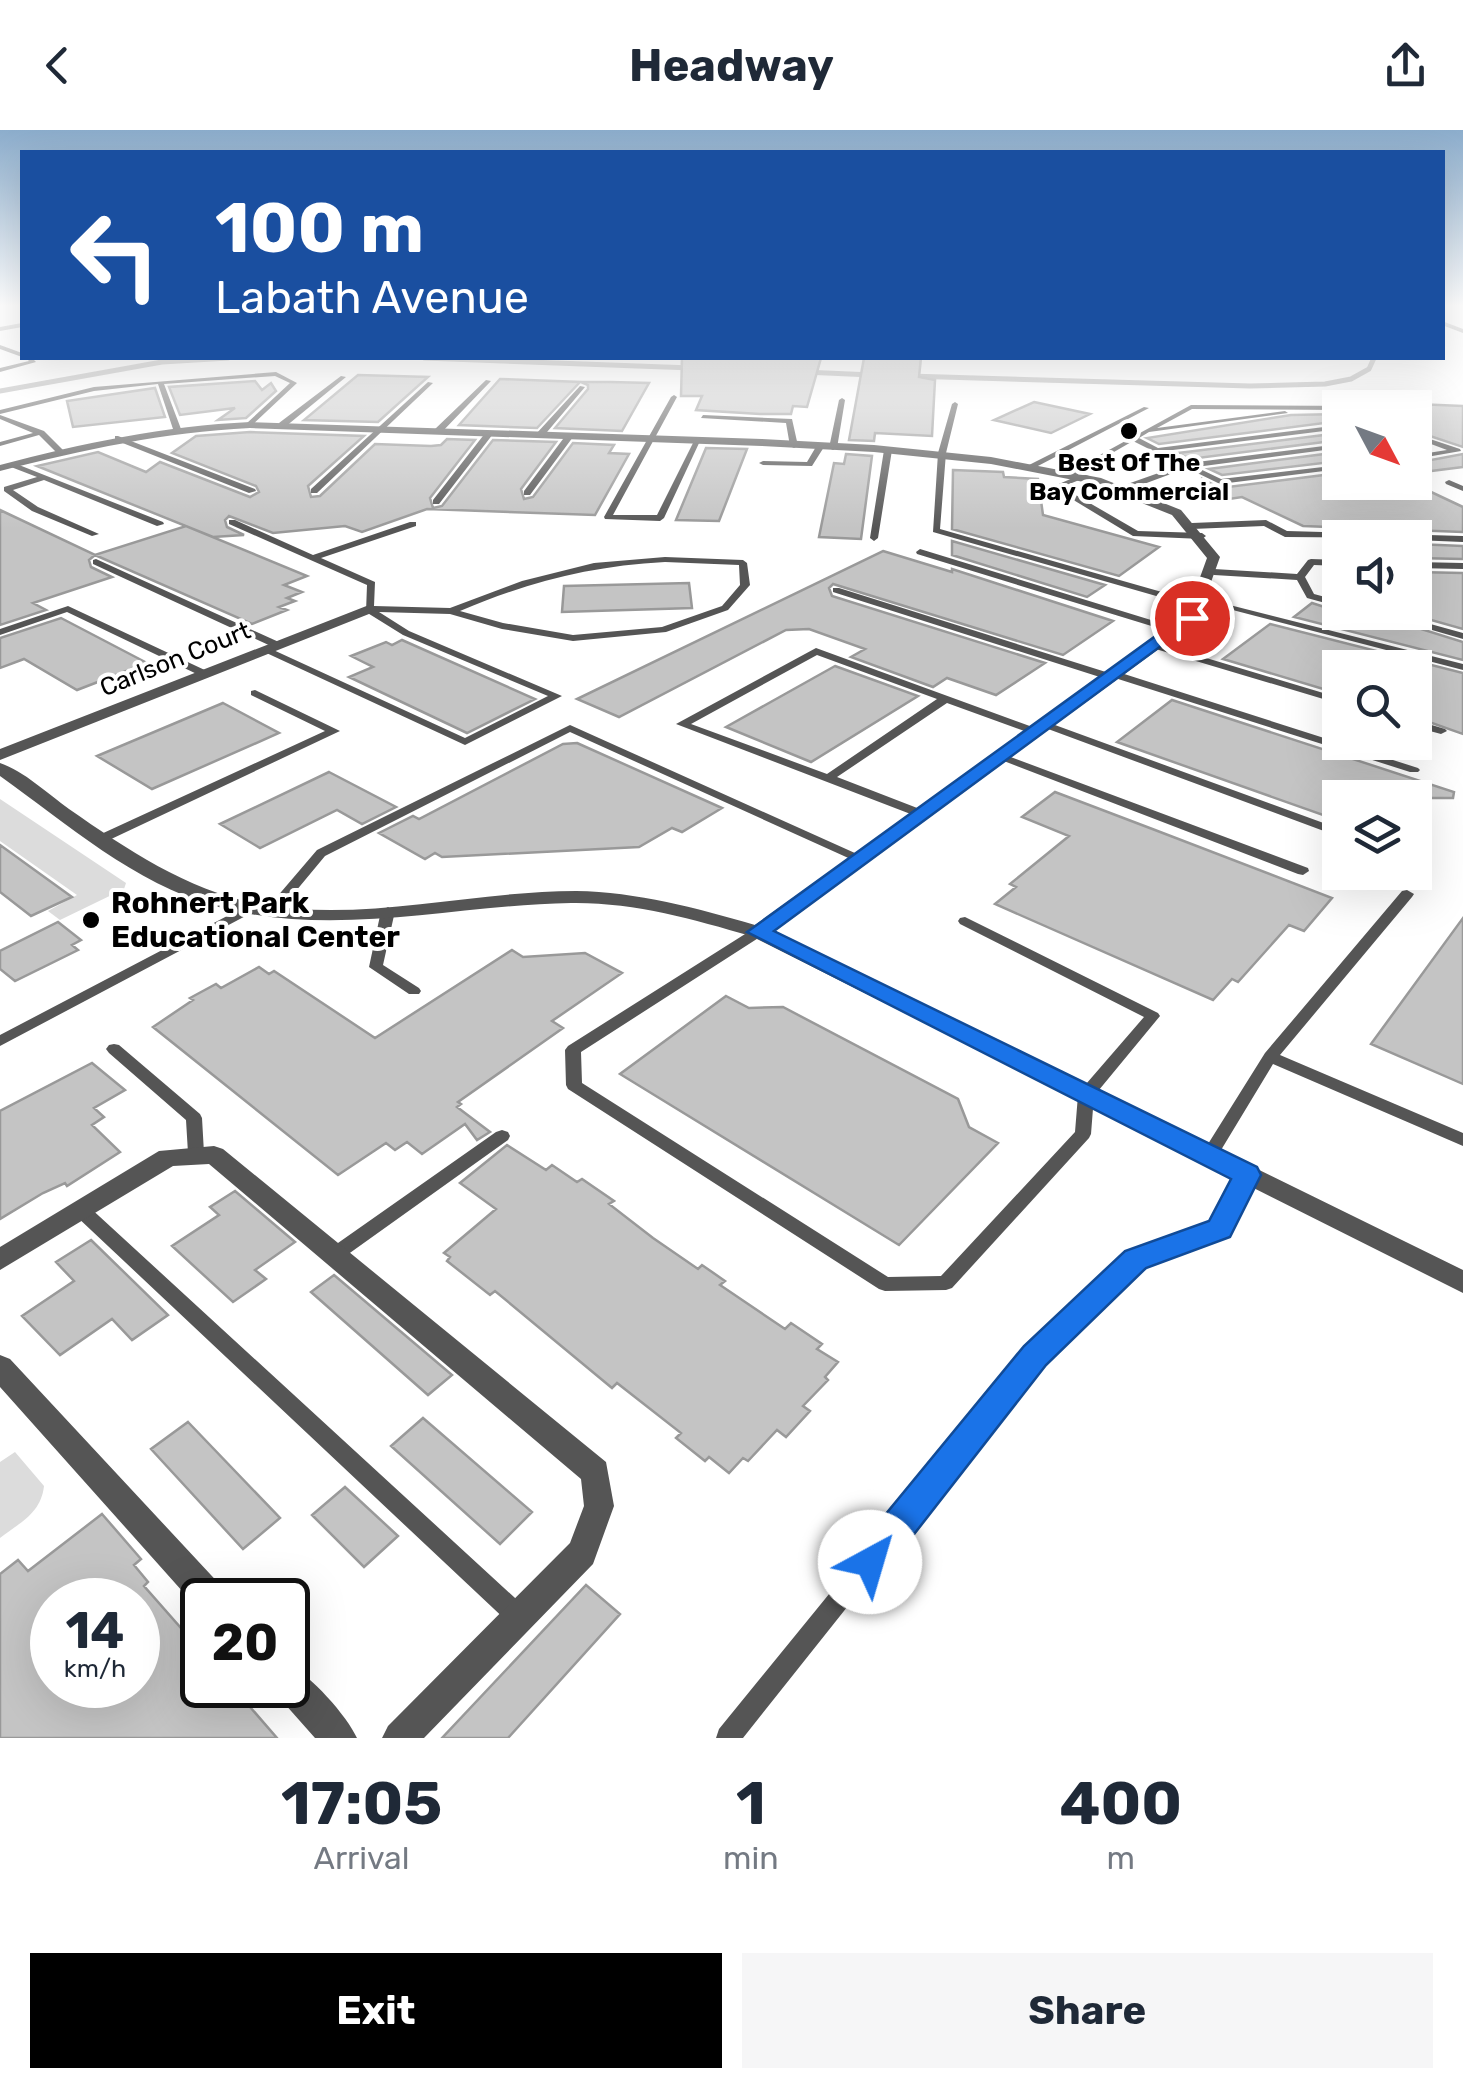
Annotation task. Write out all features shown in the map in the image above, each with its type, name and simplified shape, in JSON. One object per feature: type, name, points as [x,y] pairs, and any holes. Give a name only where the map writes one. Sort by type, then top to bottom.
[{"type":"street","points":[[7,467],[118,438],[177,429],[250,425],[888,450],[1034,465],[1078,475],[1174,513],[1197,531],[1213,555],[1214,572],[1203,603],[1174,630],[758,932]]},
{"type":"street","name":"Carlson Court","points":[[0,756],[368,609]]},
{"type":"street","points":[[0,768],[167,880],[216,901],[260,910],[336,915],[576,896],[695,914],[758,932],[1463,1282]]},
{"type":"street","points":[[0,1260],[168,1157],[196,1153],[214,1156],[595,1472],[599,1506],[582,1554],[400,1738]]},
{"type":"street","points":[[0,1367],[192,1578]]},
{"type":"street","points":[[310,1707],[338,1738]]},
{"type":"lane","points":[[0,415],[94,389],[203,379]]},
{"type":"lane","points":[[250,425],[294,383],[286,379]]},
{"type":"lane","points":[[282,426],[340,379]]},
{"type":"lane","points":[[437,432],[488,381]]},
{"type":"lane","points":[[160,382],[177,429]]},
{"type":"lane","points":[[314,491],[430,384]]},
{"type":"lane","points":[[539,436],[582,387]]},
{"type":"lane","points":[[674,397],[608,517],[660,518],[697,442]]},
{"type":"lane","points":[[764,463],[809,464],[826,448],[842,400]]},
{"type":"lane","points":[[955,404],[942,453],[936,530],[1463,668]]},
{"type":"lane","points":[[1305,409],[1192,407],[1133,438],[1056,488],[1136,534],[1266,523],[1286,534],[1463,539]]},
{"type":"lane","points":[[1144,432],[1322,407]]},
{"type":"lane","points":[[1034,465],[1146,408]]},
{"type":"lane","points":[[0,415],[41,433],[61,452]]},
{"type":"lane","points":[[703,417],[788,420],[794,446]]},
{"type":"lane","points":[[1156,450],[1322,429]]},
{"type":"lane","points":[[0,444],[41,433]]},
{"type":"lane","points":[[436,502],[489,434]]},
{"type":"lane","points":[[118,438],[252,492]]},
{"type":"lane","points":[[528,493],[569,438]]},
{"type":"lane","points":[[1133,438],[1220,482],[1322,468]]},
{"type":"lane","points":[[1432,441],[1460,451]]},
{"type":"lane","points":[[1122,490],[1187,466],[1322,448]]},
{"type":"lane","points":[[874,538],[888,450]]},
{"type":"lane","points":[[1432,455],[1460,451]]},
{"type":"lane","points":[[7,467],[44,477],[160,524]]},
{"type":"lane","points":[[44,477],[7,489],[36,509],[95,534]]},
{"type":"lane","points":[[1450,482],[1463,489]]},
{"type":"lane","points":[[232,522],[372,584],[368,609]]},
{"type":"lane","points":[[312,558],[413,524]]},
{"type":"lane","points":[[920,552],[1174,630]]},
{"type":"lane","points":[[368,609],[451,611],[502,626],[573,638],[663,630],[725,608],[745,584],[743,563],[683,558],[575,567],[502,588],[451,611]]},
{"type":"lane","points":[[96,562],[465,742],[557,696],[406,633],[368,609]]},
{"type":"lane","points":[[1300,577],[1311,562],[1322,562]]},
{"type":"lane","points":[[1432,565],[1463,566]]},
{"type":"lane","points":[[1214,572],[1300,577]]},
{"type":"lane","points":[[1300,577],[1310,596],[1322,599]]},
{"type":"lane","points":[[836,590],[1414,770]]},
{"type":"lane","points":[[0,632],[68,609],[205,674]]},
{"type":"lane","points":[[1432,628],[1463,636]]},
{"type":"lane","points":[[1154,645],[1322,696]]},
{"type":"lane","points":[[921,814],[682,724],[816,651],[1322,827]]},
{"type":"lane","points":[[103,838],[334,731],[255,693]]},
{"type":"lane","points":[[828,778],[945,698]]},
{"type":"lane","points":[[0,1042],[260,910],[321,854],[570,728],[860,858]]},
{"type":"lane","points":[[1432,728],[1440,731]]},
{"type":"lane","points":[[1000,756],[1303,870]]},
{"type":"lane","points":[[1209,1156],[1270,1057],[1406,894]]},
{"type":"lane","points":[[388,910],[376,967],[414,991]]},
{"type":"lane","points":[[758,932],[574,1050],[574,1086],[884,1284],[946,1283],[1083,1134],[1086,1095],[1153,1016],[964,921]]},
{"type":"lane","points":[[114,1050],[194,1118],[196,1153]]},
{"type":"lane","points":[[1270,1057],[1463,1140]]},
{"type":"lane","points":[[334,1255],[502,1136]]},
{"type":"lane","points":[[728,1738],[1035,1356],[1136,1260],[1220,1229],[1247,1175]]},
{"type":"lane","points":[[82,1210],[520,1617]]},
{"type":"shaded area","points":[[0,799],[126,883],[124,889],[60,920],[48,911],[77,895],[0,841]]},
{"type":"shaded area","points":[[15,1452],[44,1486],[34,1510],[0,1538],[0,1462]]},
{"type":"building","points":[[353,379],[426,379],[378,422],[304,420]]},
{"type":"building","points":[[500,379],[580,382],[537,428],[459,425]]},
{"type":"building","points":[[681,379],[815,379],[807,407],[793,406],[791,414],[696,410],[702,396],[681,396]]},
{"type":"building","points":[[860,379],[935,380],[932,436],[875,433],[874,441],[849,440]]},
{"type":"building","points":[[255,381],[262,390],[271,383],[276,391],[246,418],[218,420],[235,408],[180,415],[169,387]]},
{"type":"building","points":[[581,382],[649,383],[622,431],[555,428],[588,389]]},
{"type":"building","points":[[155,388],[165,417],[73,427],[67,401]]},
{"type":"building","points":[[1034,402],[1090,414],[1051,433],[994,420]]},
{"type":"building","points":[[1432,405],[1463,406],[1463,447],[1432,437]]},
{"type":"building","points":[[1322,414],[1322,423],[1159,444],[1147,438],[1291,415]]},
{"type":"building","points":[[250,432],[364,436],[308,486],[311,497],[320,496],[375,444],[431,446],[441,445],[447,439],[475,440],[430,498],[433,508],[442,506],[493,440],[556,442],[521,489],[524,499],[533,497],[573,443],[614,445],[609,453],[629,454],[595,515],[427,509],[362,532],[345,526],[273,533],[229,516],[225,520],[227,527],[244,535],[213,537],[37,466],[98,452],[146,472],[160,462],[250,497],[259,492],[256,486],[172,453],[196,436]]},
{"type":"building","points":[[1322,435],[1322,442],[1190,459],[1178,453]]},
{"type":"building","points":[[706,448],[747,449],[719,521],[676,520]]},
{"type":"building","points":[[846,454],[872,456],[861,539],[819,537],[834,463],[844,464]]},
{"type":"building","points":[[1322,454],[1322,463],[1222,475],[1209,469]]},
{"type":"building","points":[[1463,454],[1463,467],[1432,471],[1432,460]]},
{"type":"building","points":[[953,470],[1003,472],[1004,477],[1038,479],[1043,515],[1159,547],[1119,576],[952,529]]},
{"type":"building","points":[[1322,475],[1322,500],[1432,500],[1432,492],[1463,507],[1463,532],[1432,531],[1432,520],[1322,520],[1322,527],[1303,526],[1242,497],[1216,501],[1200,492],[1202,479],[1220,488]]},
{"type":"building","points":[[0,510],[95,555],[89,560],[91,567],[112,577],[33,603],[46,610],[0,625]]},
{"type":"building","points":[[186,526],[307,576],[284,585],[302,592],[287,598],[295,601],[279,607],[287,610],[252,624],[95,555]]},
{"type":"building","points":[[952,541],[1105,585],[1087,597],[952,555]]},
{"type":"building","points":[[1432,545],[1463,546],[1463,559],[1432,558]]},
{"type":"building","points":[[883,551],[1113,621],[1063,655],[833,584],[829,588],[832,596],[1045,663],[996,695],[947,678],[933,687],[851,657],[865,649],[809,629],[786,630],[619,717],[577,699]]},
{"type":"building","points":[[1432,572],[1463,573],[1463,629],[1432,620]]},
{"type":"building","points":[[689,583],[692,608],[562,612],[564,586]]},
{"type":"building","points":[[1312,603],[1322,606],[1322,624],[1294,617]]},
{"type":"building","points":[[61,618],[147,663],[77,690],[24,659],[0,668],[0,638]]},
{"type":"building","points":[[1270,624],[1372,650],[1322,650],[1322,689],[1223,659]]},
{"type":"building","points":[[1345,630],[1425,630],[1463,642],[1463,660]]},
{"type":"building","points":[[402,640],[535,699],[467,733],[349,677],[373,667],[351,656]]},
{"type":"building","points":[[1432,665],[1463,673],[1463,734],[1432,723]]},
{"type":"building","points":[[835,666],[918,696],[811,762],[726,727]]},
{"type":"building","points":[[1172,700],[1322,749],[1322,760],[1356,760],[1417,780],[1322,780],[1322,815],[1117,742]]},
{"type":"building","points":[[223,703],[279,733],[152,789],[97,756]]},
{"type":"building","points":[[577,743],[722,808],[682,832],[672,828],[639,847],[442,857],[435,853],[425,859],[379,833],[413,816],[419,819],[563,744]]},
{"type":"building","points":[[329,772],[396,807],[362,824],[337,810],[260,848],[220,824]]},
{"type":"building","points":[[1432,785],[1454,792],[1453,798],[1432,798]]},
{"type":"building","points":[[1055,792],[1332,898],[1304,931],[1289,925],[1238,982],[1232,979],[1213,1000],[995,904],[1016,887],[1010,884],[1069,836],[1022,817]]},
{"type":"building","points":[[0,845],[72,897],[31,916],[0,892]]},
{"type":"building","points":[[1463,918],[1463,1084],[1371,1044]]},
{"type":"building","points":[[58,922],[81,940],[72,945],[78,950],[15,981],[0,969],[0,951]]},
{"type":"building","points":[[512,950],[523,957],[585,953],[622,973],[552,1021],[563,1028],[458,1102],[461,1104],[457,1107],[490,1132],[477,1140],[465,1124],[422,1154],[407,1142],[395,1150],[386,1143],[338,1175],[153,1027],[193,1000],[190,998],[216,984],[221,988],[259,967],[269,974],[274,971],[375,1038]]},
{"type":"building","points":[[726,996],[749,1008],[783,1007],[958,1099],[969,1127],[998,1143],[899,1245],[620,1074]]},
{"type":"building","points":[[92,1063],[125,1090],[94,1108],[104,1117],[92,1125],[120,1152],[67,1186],[65,1183],[43,1193],[0,1219],[0,1111]]},
{"type":"building","points":[[507,1145],[546,1170],[552,1165],[577,1182],[582,1179],[614,1201],[609,1204],[653,1238],[698,1269],[702,1265],[725,1281],[720,1285],[785,1329],[791,1323],[822,1344],[817,1349],[838,1362],[825,1377],[828,1380],[803,1406],[810,1411],[786,1437],[777,1430],[748,1461],[743,1458],[729,1473],[709,1457],[705,1461],[676,1438],[681,1433],[617,1383],[612,1388],[495,1291],[490,1295],[447,1261],[450,1257],[444,1253],[496,1209],[460,1183]]},
{"type":"building","points":[[235,1191],[295,1242],[255,1270],[266,1279],[233,1302],[172,1246],[219,1215],[210,1207]]},
{"type":"building","points":[[91,1240],[168,1315],[132,1340],[112,1319],[60,1355],[22,1316],[74,1281],[56,1262]]},
{"type":"building","points":[[334,1275],[452,1375],[428,1395],[311,1292]]},
{"type":"building","points":[[423,1418],[532,1512],[500,1544],[391,1446]]},
{"type":"building","points":[[188,1422],[280,1518],[243,1549],[151,1449]]},
{"type":"building","points":[[345,1487],[398,1536],[364,1567],[312,1515]]},
{"type":"building","points":[[102,1514],[141,1559],[134,1565],[145,1578],[30,1578],[30,1708],[160,1708],[160,1604],[180,1627],[180,1708],[251,1708],[277,1738],[0,1738],[0,1574],[18,1560],[28,1571]]},
{"type":"building","points":[[586,1585],[620,1614],[508,1738],[442,1738]]},
{"type":"waterway","points":[[0,391],[67,379]]},
{"type":"waterway","points":[[1013,379],[1250,386],[1325,384],[1351,379]]},
{"type":"place","name":"Best Of The Bay Commercial","points":[[1129,431]]},
{"type":"place","name":"Rohnert Park Educational Center","points":[[91,920]]},
{"type":"route","points":[[870,1562],[1035,1356],[1136,1260],[1220,1229],[1247,1175],[758,932],[1192,618]]}]
